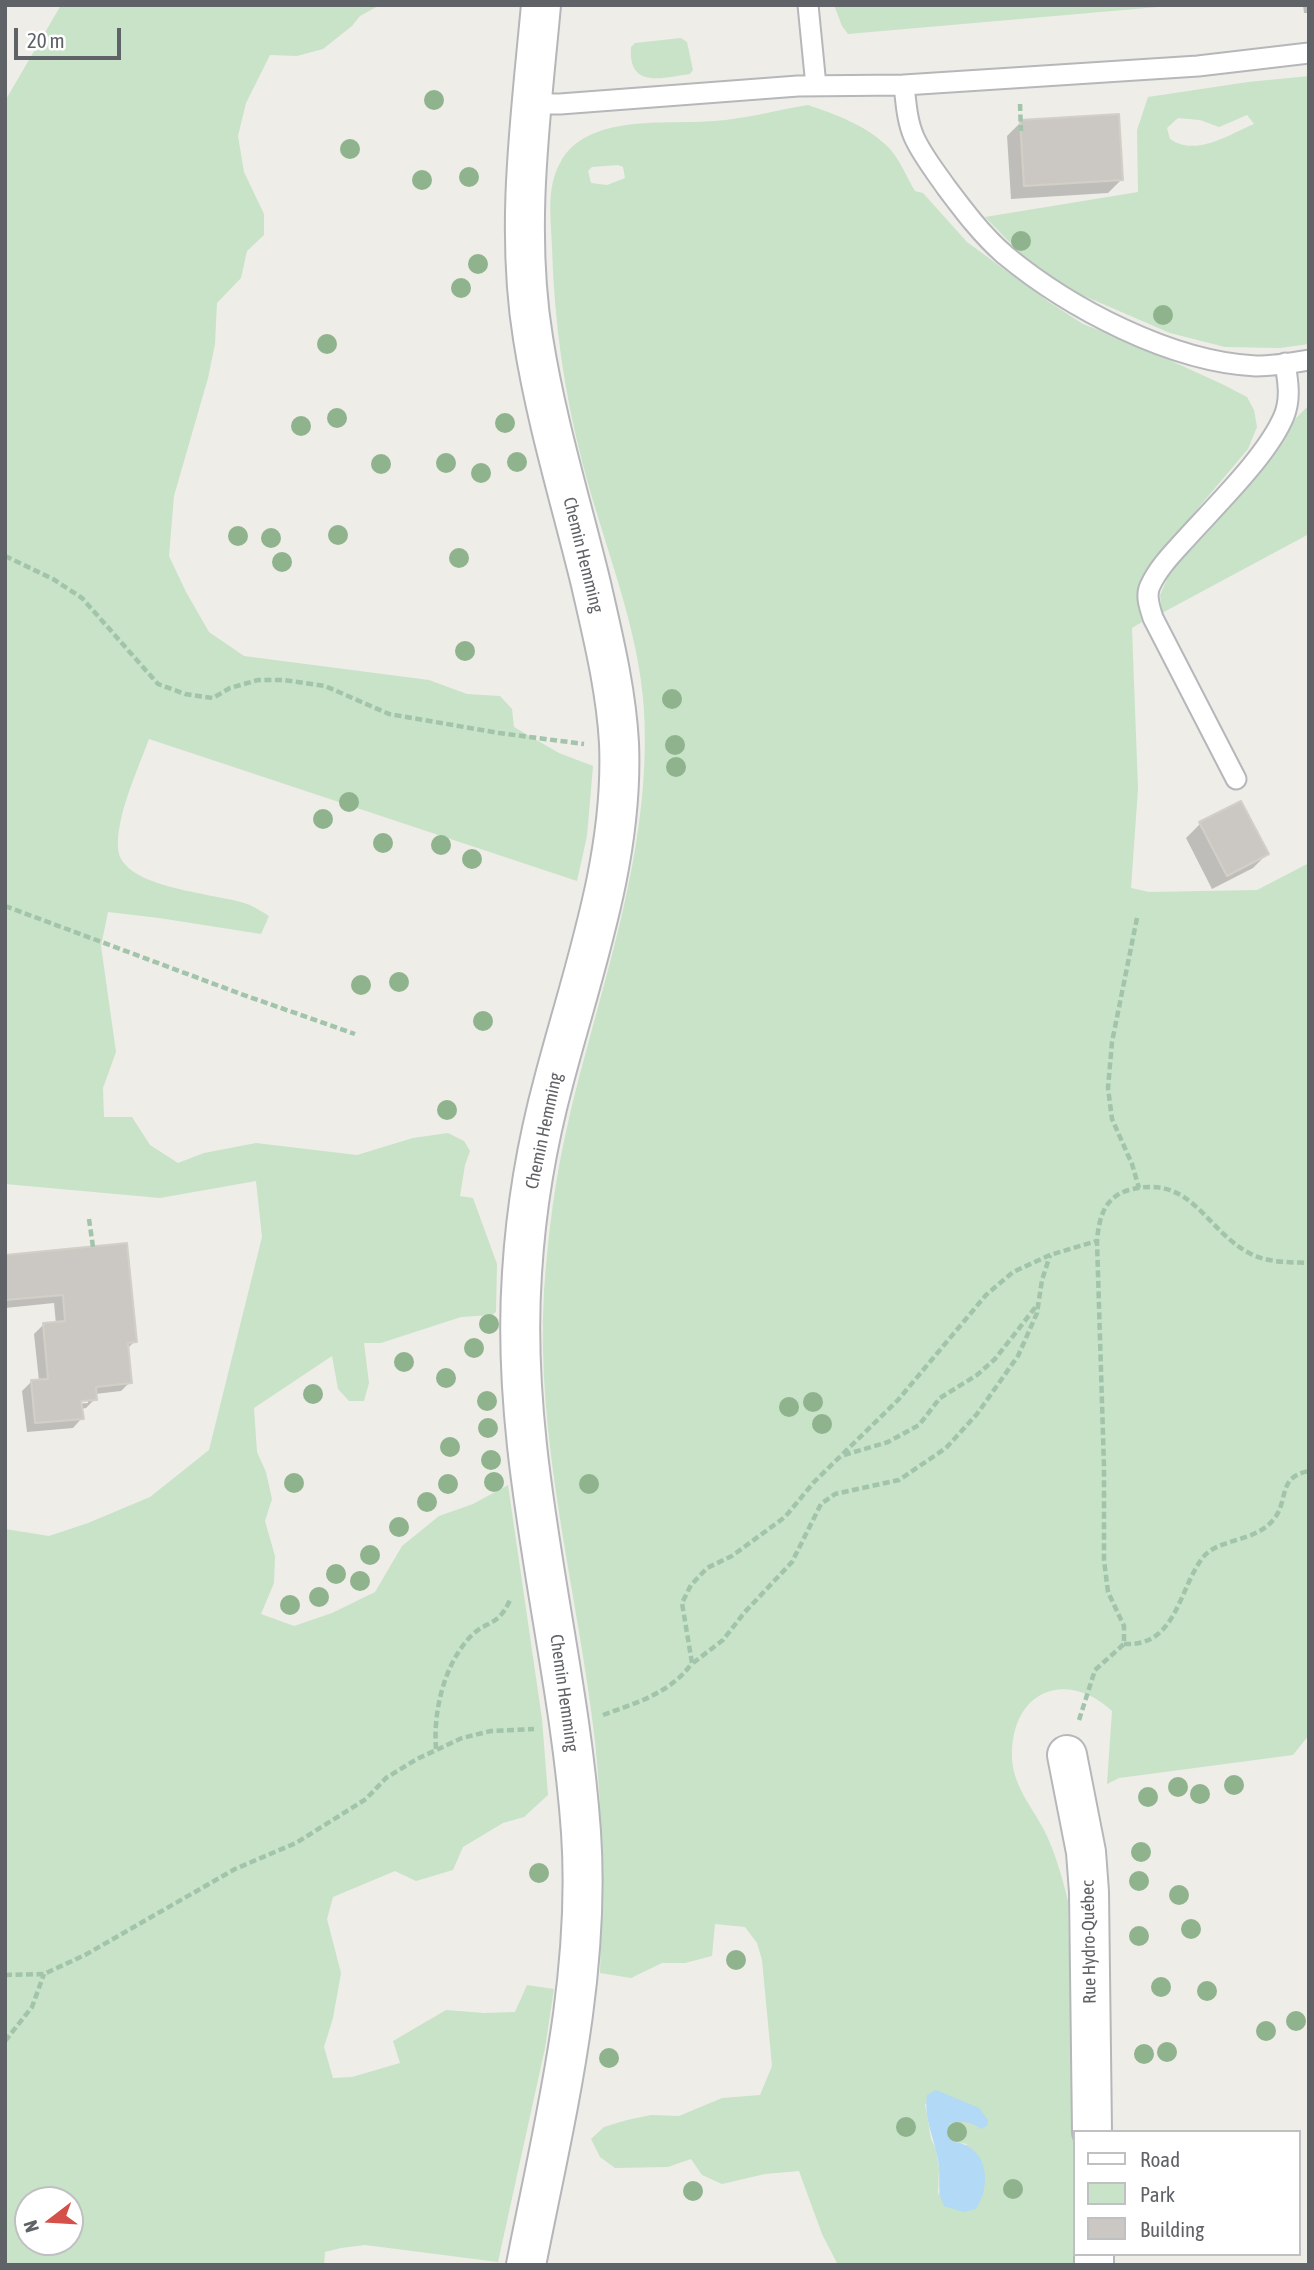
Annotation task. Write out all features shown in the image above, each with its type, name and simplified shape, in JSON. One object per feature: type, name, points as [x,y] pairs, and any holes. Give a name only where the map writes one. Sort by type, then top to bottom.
[{"type":"street","name":"Chemin Hemming","points":[[526,2265],[564,2077],[578,1965],[582,1885],[571,1728],[526,1429],[522,1376],[521,1278],[529,1194],[539,1142],[600,907],[620,780],[613,684],[606,647],[555,444],[532,332],[526,258],[526,195],[541,5]]},
{"type":"street","name":"Rue Hydro-Québec","points":[[1067,1755],[1086,1852],[1088,1878],[1092,2130]]},
{"type":"lane","points":[[808,5],[816,86]]},
{"type":"lane","points":[[532,104],[816,86],[905,85],[1198,66],[1309,53]]},
{"type":"lane","points":[[905,85],[907,111],[914,138],[931,167],[967,215],[1004,254],[1049,288],[1097,317],[1163,345],[1213,359],[1257,366],[1309,360]]},
{"type":"lane","points":[[1236,779],[1153,618],[1148,603],[1148,589],[1163,565],[1250,467],[1271,438],[1284,416],[1288,399],[1285,363]]},
{"type":"path","points":[[1020,120],[1021,131]]},
{"type":"path","points":[[5,555],[82,598],[158,684],[185,694],[213,698],[230,688],[258,680],[294,681],[325,686],[389,714],[499,733],[570,741],[619,756]]},
{"type":"path","points":[[5,905],[355,1034]]},
{"type":"path","points":[[1137,918],[1112,1041],[1108,1088],[1112,1119],[1132,1164],[1139,1188]]},
{"type":"path","points":[[1124,1644],[1124,1626],[1108,1592],[1104,1560],[1097,1241],[1099,1220],[1107,1204],[1123,1192],[1162,1187],[1182,1195],[1230,1241],[1252,1255],[1276,1262],[1309,1262]]},
{"type":"path","points":[[89,1219],[93,1247]]},
{"type":"path","points":[[692,1663],[682,1603],[691,1584],[706,1568],[732,1556],[785,1517],[814,1482],[898,1400],[986,1295],[1013,1272],[1050,1255],[1097,1241]]},
{"type":"path","points":[[5,1975],[44,1974],[85,1955],[235,1869],[296,1843],[366,1798],[386,1778],[462,1738],[491,1731],[571,1728],[670,1687],[685,1674],[692,1663],[723,1640],[744,1613],[792,1562],[821,1504],[835,1494],[899,1480],[946,1448],[977,1414],[1018,1356],[1037,1313],[1042,1280],[1050,1255]]},
{"type":"path","points":[[841,1456],[888,1442],[919,1425],[940,1398],[977,1375],[995,1359],[1039,1303]]},
{"type":"path","points":[[1067,1755],[1095,1670],[1124,1644],[1138,1645],[1153,1639],[1170,1620],[1201,1559],[1216,1546],[1262,1531],[1276,1517],[1286,1486],[1294,1476],[1309,1471]]},
{"type":"path","points":[[436,1750],[435,1728],[441,1692],[460,1652],[472,1634],[493,1623],[505,1612],[515,1589]]},
{"type":"path","points":[[5,2041],[32,2007],[44,1974]]},
{"type":"green space","points":[[61,5],[380,5],[360,16],[352,26],[323,49],[297,56],[270,55],[246,103],[238,136],[244,172],[264,214],[264,235],[247,251],[241,278],[217,303],[215,344],[208,378],[174,496],[169,556],[209,632],[244,656],[429,680],[467,694],[500,696],[512,709],[514,727],[559,753],[593,766],[587,836],[577,881],[149,739],[120,822],[118,848],[123,862],[135,873],[153,881],[250,905],[269,916],[261,934],[108,912],[101,946],[116,1052],[103,1088],[104,1117],[132,1117],[150,1145],[178,1163],[204,1153],[256,1143],[357,1155],[413,1138],[448,1133],[464,1141],[470,1151],[460,1196],[473,1198],[497,1264],[496,1312],[492,1315],[461,1317],[381,1343],[364,1343],[369,1383],[364,1401],[349,1401],[338,1389],[332,1356],[254,1408],[257,1452],[266,1472],[272,1499],[265,1521],[275,1556],[274,1583],[261,1614],[294,1626],[332,1613],[375,1592],[402,1546],[439,1516],[473,1504],[508,1485],[542,1719],[548,1795],[524,1817],[503,1823],[463,1847],[453,1870],[416,1881],[395,1871],[333,1897],[327,1919],[341,1973],[333,2018],[324,2047],[333,2078],[352,2077],[400,2063],[393,2041],[446,2010],[515,2012],[527,1985],[554,1989],[545,2048],[498,2262],[365,2245],[325,2252],[324,2265],[5,2265],[5,1529],[49,1536],[88,1523],[150,1497],[209,1450],[262,1237],[256,1181],[160,1198],[5,1184],[5,101]]},
{"type":"green space","points":[[834,5],[1181,5],[848,34]]},
{"type":"green space","points":[[681,38],[687,42],[693,70],[690,74],[649,78],[635,69],[631,47],[635,43]]},
{"type":"green space","points":[[1309,76],[1309,344],[1280,348],[1225,347],[1170,333],[1075,292],[1029,262],[985,217],[1138,192],[1137,130],[1148,97]],"holes":[[[1247,115],[1254,124],[1212,142],[1190,146],[1170,139],[1167,128],[1178,118],[1200,120],[1219,127]]]},
{"type":"green space","points":[[808,105],[852,122],[872,134],[894,153],[915,191],[923,193],[967,242],[1083,324],[1130,342],[1247,397],[1254,410],[1257,427],[1248,449],[1172,539],[1145,578],[1137,601],[1142,622],[1132,628],[1138,789],[1131,888],[1149,892],[1257,890],[1309,863],[1309,1735],[1293,1755],[1119,1778],[1107,1784],[1112,1711],[1094,1698],[1076,1691],[1059,1689],[1044,1693],[1031,1702],[1021,1716],[1014,1734],[1012,1756],[1015,1776],[1052,1847],[1068,1901],[1073,2130],[1072,2256],[1076,2256],[1076,2265],[838,2265],[822,2234],[799,2171],[765,2174],[722,2184],[702,2175],[691,2159],[668,2167],[615,2168],[600,2157],[591,2139],[604,2127],[627,2120],[651,2115],[679,2116],[722,2098],[760,2095],[772,2066],[762,1960],[757,1943],[745,1927],[715,1924],[712,1956],[685,1963],[662,1963],[631,1978],[600,1973],[602,1857],[598,1770],[588,1685],[552,1460],[543,1348],[544,1291],[563,1144],[632,867],[640,816],[644,710],[641,679],[628,617],[583,465],[565,384],[555,302],[551,193],[560,163],[572,147],[588,136],[629,125],[726,120]],"holes":[[[592,167],[623,167],[625,178],[607,185],[591,183],[588,171]],[[925,2104],[987,2125],[961,2121],[950,2123],[948,2131],[955,2142],[967,2144],[938,2195],[939,2168]]]},
{"type":"green space","points":[[1309,405],[1309,534],[1162,613],[1160,595],[1179,559],[1227,510],[1271,457],[1296,418]]},
{"type":"water","points":[[936,2090],[979,2108],[988,2120],[988,2125],[981,2129],[966,2122],[950,2123],[948,2131],[955,2142],[974,2151],[984,2168],[984,2189],[976,2209],[963,2212],[944,2206],[942,2201],[938,2158],[926,2105],[927,2095]]},
{"type":"building","points":[[1119,114],[1123,180],[1024,186],[1020,120]]},
{"type":"building","points":[[1241,801],[1269,854],[1227,876],[1199,822]]},
{"type":"building","points":[[127,1243],[137,1342],[128,1343],[132,1383],[96,1387],[97,1400],[81,1401],[84,1419],[35,1423],[31,1380],[48,1379],[43,1323],[65,1321],[63,1295],[5,1300],[5,1255]]}]
